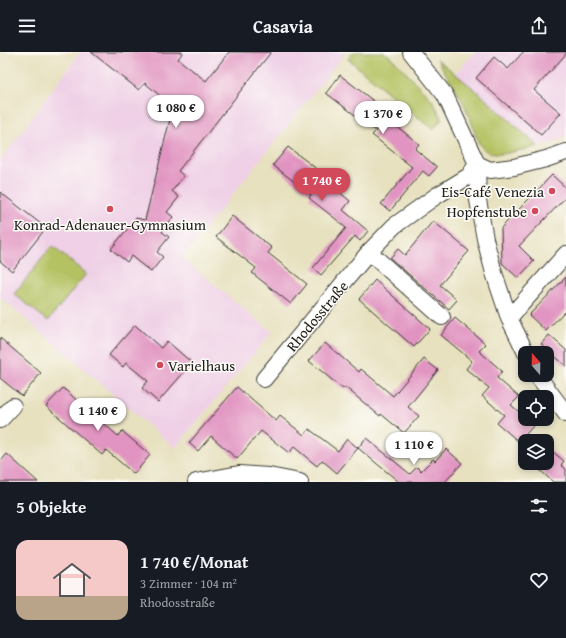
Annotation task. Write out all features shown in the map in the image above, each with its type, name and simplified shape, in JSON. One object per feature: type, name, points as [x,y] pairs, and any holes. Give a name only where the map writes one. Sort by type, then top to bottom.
[{"type":"street","points":[[411,52],[445,94],[477,164],[478,200],[485,239],[494,273],[509,318],[523,346]]},
{"type":"street","points":[[477,164],[490,170],[514,167],[546,160],[566,152]]},
{"type":"street","name":"Rhodosstraße","points":[[264,380],[369,252],[394,226],[436,196],[469,176],[477,164]]},
{"type":"street","points":[[369,252],[442,317]]},
{"type":"street","points":[[509,318],[566,254]]},
{"type":"street","points":[[542,382],[566,414]]},
{"type":"street","points":[[0,420],[13,406]]},
{"type":"street","points":[[196,482],[240,474],[269,476],[300,482]]},
{"type":"shaded area","name":"Konrad-Adenauer-Gymnasium","points":[[80,52],[346,52],[182,258],[272,332],[175,448],[0,297],[0,161]]},
{"type":"shaded area","points":[[475,52],[566,52],[566,137],[552,143],[538,146],[479,93],[455,74]]},
{"type":"green space","points":[[354,52],[384,52],[392,58],[433,101],[442,119],[433,130],[348,59]]},
{"type":"green space","points":[[437,59],[479,93],[538,146],[499,154],[490,153],[485,150],[478,141],[462,100]]},
{"type":"green space","points":[[52,246],[86,274],[48,321],[14,294]]},
{"type":"building","points":[[91,52],[183,52],[178,59],[206,81],[229,52],[271,52],[178,171],[184,176],[172,191],[179,197],[167,212],[173,217],[162,232],[169,237],[157,252],[163,257],[151,272],[131,256],[127,262],[111,249],[136,218],[145,220],[173,107],[145,83],[139,90]]},
{"type":"building","points":[[523,52],[566,52],[566,54],[534,90],[561,113],[541,135],[476,78],[494,57],[508,69]]},
{"type":"building","points":[[340,75],[389,113],[386,118],[419,144],[415,149],[437,167],[429,176],[423,171],[390,211],[381,204],[412,167],[372,135],[376,131],[326,93]]},
{"type":"building","points":[[288,147],[326,176],[324,179],[350,201],[343,210],[368,231],[360,241],[355,236],[321,275],[313,268],[346,228],[309,198],[311,195],[273,165]]},
{"type":"building","points":[[552,175],[566,188],[566,197],[519,246],[534,261],[518,278],[502,263],[501,228]]},
{"type":"building","points":[[0,192],[46,228],[12,271],[0,261]]},
{"type":"building","points":[[232,216],[272,248],[268,253],[307,284],[291,304],[252,273],[256,268],[216,237]]},
{"type":"building","points":[[433,221],[469,251],[440,285],[457,300],[449,309],[390,258],[398,249],[405,255]]},
{"type":"building","points":[[566,277],[566,310],[546,331],[529,315]]},
{"type":"building","points":[[375,280],[430,329],[414,347],[359,299]]},
{"type":"building","points":[[455,318],[486,344],[479,351],[502,371],[497,378],[518,396],[511,405],[518,411],[518,426],[533,426],[526,434],[518,434],[518,441],[497,423],[504,415],[482,396],[489,388],[466,369],[472,361],[441,335]]},
{"type":"building","name":"Varielhaus","points":[[135,325],[161,348],[167,341],[192,363],[158,402],[142,388],[148,381],[126,363],[123,367],[109,355]]},
{"type":"building","points":[[549,335],[566,350],[566,366],[554,355],[554,346],[543,346],[541,344]]},
{"type":"building","points":[[0,338],[41,373],[22,396],[0,378]]},
{"type":"building","points":[[325,343],[359,372],[361,369],[393,396],[424,359],[438,370],[408,407],[419,416],[404,433],[381,414],[380,416],[345,387],[343,389],[309,361]]},
{"type":"building","points":[[237,387],[276,421],[280,416],[304,435],[309,429],[338,451],[347,439],[358,448],[337,473],[322,460],[317,466],[294,447],[289,453],[261,431],[237,459],[211,436],[198,451],[189,443]]},
{"type":"building","points":[[63,388],[118,436],[122,431],[150,455],[134,474],[106,450],[102,455],[46,406]]},
{"type":"building","points":[[366,438],[410,474],[417,467],[421,471],[433,459],[435,461],[446,449],[462,463],[445,482],[399,482],[358,448]]},
{"type":"building","points":[[554,453],[564,461],[561,465],[566,469],[566,482],[553,482],[540,470],[554,470]]},
{"type":"building","points":[[7,454],[38,482],[0,482],[0,462]]},
{"type":"place","name":"Eis-Café Venezia","points":[[552,191]]},
{"type":"place","name":"Konrad-Adenauer-Gymnasium","points":[[110,209]]},
{"type":"place","name":"Hopfenstube","points":[[535,211]]},
{"type":"place","name":"Varielhaus","points":[[160,365]]}]
